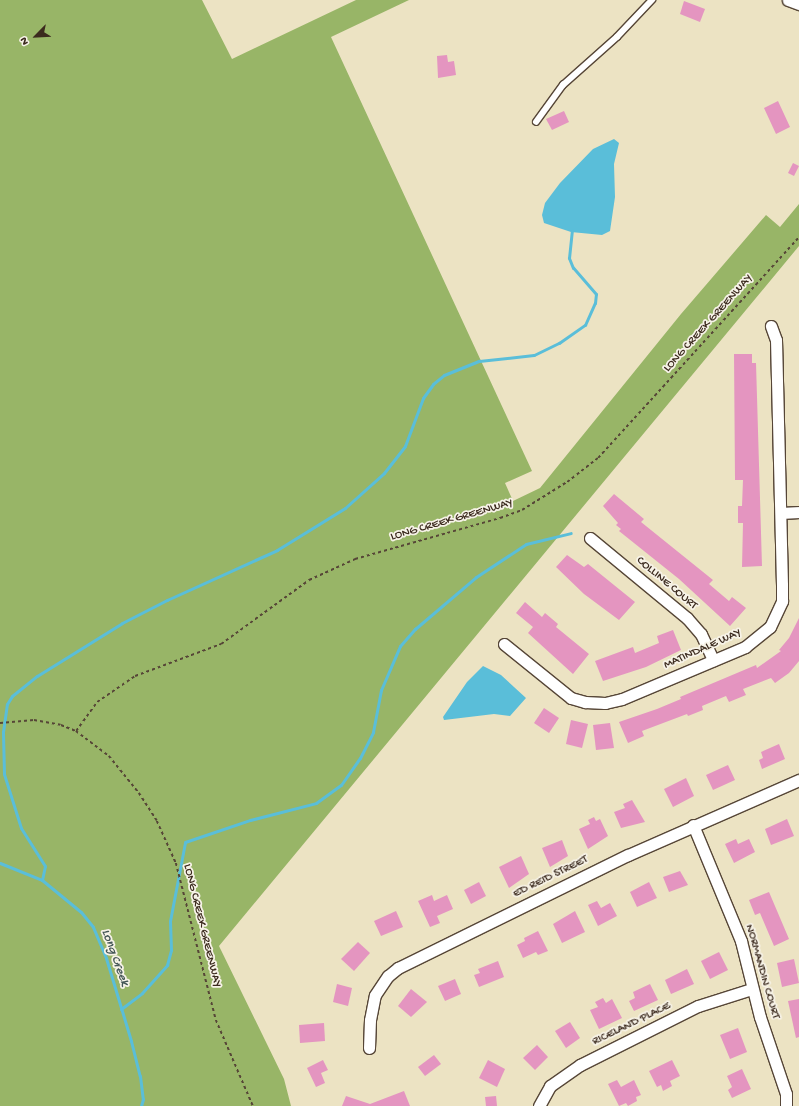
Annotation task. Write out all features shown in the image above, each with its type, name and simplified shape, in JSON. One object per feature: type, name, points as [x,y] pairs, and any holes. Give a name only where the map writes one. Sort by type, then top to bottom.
[{"type":"street","points":[[788,0],[799,4]]},
{"type":"street","name":"MATINDALE WAY","points":[[504,644],[571,698],[585,702],[605,703],[622,699],[758,639],[778,615],[782,585],[776,340],[771,326]]},
{"type":"street","points":[[781,513],[799,512]]},
{"type":"street","name":"COLLINE COURT","points":[[590,538],[695,626],[713,660]]},
{"type":"street","name":"ED REID STREET","points":[[369,1048],[370,1020],[375,995],[388,976],[398,968],[694,825],[799,780]]},
{"type":"street","name":"NORMANDIN COURT","points":[[694,825],[741,941],[752,989],[786,1094],[786,1106]]},
{"type":"street","name":"RICELAND PLACE","points":[[539,1106],[550,1086],[580,1065],[698,1006],[752,989]]},
{"type":"lane","points":[[536,122],[563,85],[617,37],[652,0]]},
{"type":"path","name":"LONG CREEK GREENWAY","points":[[76,731],[83,719],[97,702],[135,676],[221,644],[309,580],[355,559],[500,518],[522,510],[561,487],[598,458],[799,237]]},
{"type":"path","name":"LONG CREEK GREENWAY","points":[[0,723],[20,720],[61,725],[76,731],[109,756],[134,787],[167,841],[183,885],[193,931],[216,1020],[253,1106]]},
{"type":"green space","points":[[0,0],[202,0],[232,59],[356,0],[409,0],[331,37],[532,471],[505,483],[513,501],[540,488],[681,314],[766,215],[780,227],[799,204],[799,246],[219,946],[284,1079],[291,1106],[0,1106]]},
{"type":"water","points":[[614,139],[619,143],[614,164],[615,197],[610,231],[602,235],[571,232],[544,223],[542,215],[545,203],[560,183],[593,149]]},
{"type":"water","points":[[483,666],[501,675],[526,698],[510,716],[494,714],[444,720],[443,717],[467,682]]},
{"type":"building","points":[[684,1],[705,9],[700,22],[680,14]]},
{"type":"building","points":[[447,55],[448,62],[454,61],[456,75],[438,78],[437,56]]},
{"type":"building","points":[[778,101],[790,127],[776,134],[764,108]]},
{"type":"building","points":[[564,111],[569,122],[552,130],[546,119]]},
{"type":"building","points":[[793,163],[799,166],[794,176],[788,173]]},
{"type":"building","points":[[734,354],[752,354],[752,363],[756,363],[762,566],[742,567],[743,523],[738,523],[738,506],[742,506],[743,480],[735,480]]},
{"type":"building","points":[[614,494],[644,519],[641,522],[713,580],[709,584],[729,601],[732,597],[746,608],[730,626],[679,579],[619,531],[621,529],[616,525],[618,523],[603,506]]},
{"type":"building","points":[[567,555],[584,567],[588,564],[635,602],[619,620],[584,594],[556,567]]},
{"type":"building","points":[[525,602],[542,617],[545,613],[558,624],[556,627],[589,654],[573,674],[528,633],[533,627],[516,613]]},
{"type":"building","points":[[799,618],[799,661],[789,673],[775,683],[771,678],[743,689],[746,695],[729,702],[726,696],[702,706],[703,710],[688,716],[687,714],[642,731],[644,736],[628,743],[619,722],[657,709],[681,699],[680,697],[756,665],[757,668],[781,651],[779,650],[789,638]]},
{"type":"building","points":[[673,630],[681,650],[646,667],[603,681],[595,661],[633,647],[635,653],[659,643],[657,636]]},
{"type":"building","points":[[544,708],[559,718],[549,733],[534,723]]},
{"type":"building","points":[[571,720],[588,724],[582,748],[566,744]]},
{"type":"building","points":[[610,723],[614,748],[596,750],[593,725]]},
{"type":"building","points":[[779,744],[785,759],[762,769],[759,760],[763,758],[761,752]]},
{"type":"building","points":[[728,765],[735,780],[713,790],[706,775]]},
{"type":"building","points":[[686,778],[694,796],[673,807],[664,789]]},
{"type":"building","points":[[632,800],[645,822],[621,828],[614,812],[625,808],[623,804]]},
{"type":"building","points":[[594,817],[596,821],[600,819],[608,836],[588,849],[579,829],[590,824],[588,820]]},
{"type":"building","points":[[787,819],[794,836],[771,845],[765,829]]},
{"type":"building","points":[[736,839],[738,844],[749,839],[755,852],[734,863],[725,844]]},
{"type":"building","points":[[562,840],[568,856],[550,867],[542,848]]},
{"type":"building","points":[[521,856],[529,874],[509,888],[499,867]]},
{"type":"building","points":[[680,871],[688,885],[669,892],[663,877]]},
{"type":"building","points":[[479,882],[486,896],[471,904],[464,890]]},
{"type":"building","points":[[649,882],[657,898],[637,907],[630,892]]},
{"type":"building","points":[[769,892],[789,939],[774,946],[760,913],[755,915],[749,900]]},
{"type":"building","points":[[432,895],[434,901],[447,895],[453,909],[437,916],[440,923],[430,927],[418,901]]},
{"type":"building","points":[[597,901],[601,908],[610,903],[617,916],[598,926],[588,905]]},
{"type":"building","points":[[396,911],[403,927],[381,936],[374,921]]},
{"type":"building","points":[[575,911],[585,932],[562,943],[553,924]]},
{"type":"building","points":[[538,931],[548,951],[538,955],[536,952],[523,958],[517,945],[525,941],[524,938]]},
{"type":"building","points":[[358,942],[370,953],[354,971],[341,959]]},
{"type":"building","points":[[719,952],[728,970],[710,979],[701,961]]},
{"type":"building","points":[[794,959],[799,983],[782,987],[777,963]]},
{"type":"building","points":[[498,961],[504,977],[479,987],[474,975],[480,973],[478,969]]},
{"type":"building","points":[[687,969],[694,984],[671,994],[665,980]]},
{"type":"building","points":[[455,979],[461,994],[445,1001],[438,986]]},
{"type":"building","points":[[337,984],[352,988],[348,1006],[333,1002]]},
{"type":"building","points":[[650,984],[658,1000],[634,1011],[629,1001],[635,998],[633,992]]},
{"type":"building","points":[[411,989],[427,1002],[411,1017],[398,1006]]},
{"type":"building","points":[[603,998],[606,1003],[612,999],[622,1018],[599,1029],[590,1010],[598,1007],[595,1002]]},
{"type":"building","points":[[799,999],[799,1037],[796,1038],[788,1001]]},
{"type":"building","points":[[570,1022],[580,1038],[566,1048],[555,1031]]},
{"type":"building","points":[[324,1023],[325,1041],[300,1043],[299,1025]]},
{"type":"building","points":[[738,1028],[747,1052],[730,1059],[720,1035]]},
{"type":"building","points":[[537,1045],[548,1057],[535,1070],[523,1058]]},
{"type":"building","points":[[434,1055],[441,1064],[425,1076],[418,1067]]},
{"type":"building","points":[[323,1060],[328,1070],[321,1073],[325,1083],[316,1087],[307,1068]]},
{"type":"building","points":[[488,1060],[505,1069],[497,1087],[479,1078]]},
{"type":"building","points":[[672,1060],[680,1076],[670,1081],[672,1086],[663,1091],[661,1085],[657,1087],[649,1071]]},
{"type":"building","points":[[742,1069],[751,1089],[732,1098],[728,1090],[732,1087],[727,1076]]},
{"type":"building","points":[[617,1080],[621,1087],[634,1080],[641,1095],[636,1097],[637,1101],[628,1106],[626,1103],[619,1106],[608,1084]]},
{"type":"building","points":[[404,1091],[410,1106],[342,1106],[346,1096],[370,1104]]},
{"type":"building","points":[[496,1096],[497,1106],[486,1106],[485,1097]]},
{"type":"waterway","points":[[42,880],[45,866],[21,828],[4,774],[3,732],[7,704],[12,696],[37,676],[122,623],[167,600],[277,550],[345,508],[384,473],[405,446],[423,398],[433,384],[444,375],[479,361],[534,355],[559,343],[585,325],[595,303],[596,294],[573,268],[569,258],[572,230]]},
{"type":"waterway","points":[[121,1009],[142,993],[167,965],[171,950],[170,921],[185,842],[250,820],[316,803],[341,785],[360,758],[373,732],[381,690],[400,646],[415,629],[476,577],[526,544],[571,533]]},
{"type":"waterway","name":"Long Creek","points":[[0,863],[42,880],[81,912],[93,927],[106,958],[131,1041],[140,1076],[143,1099],[141,1106]]}]
